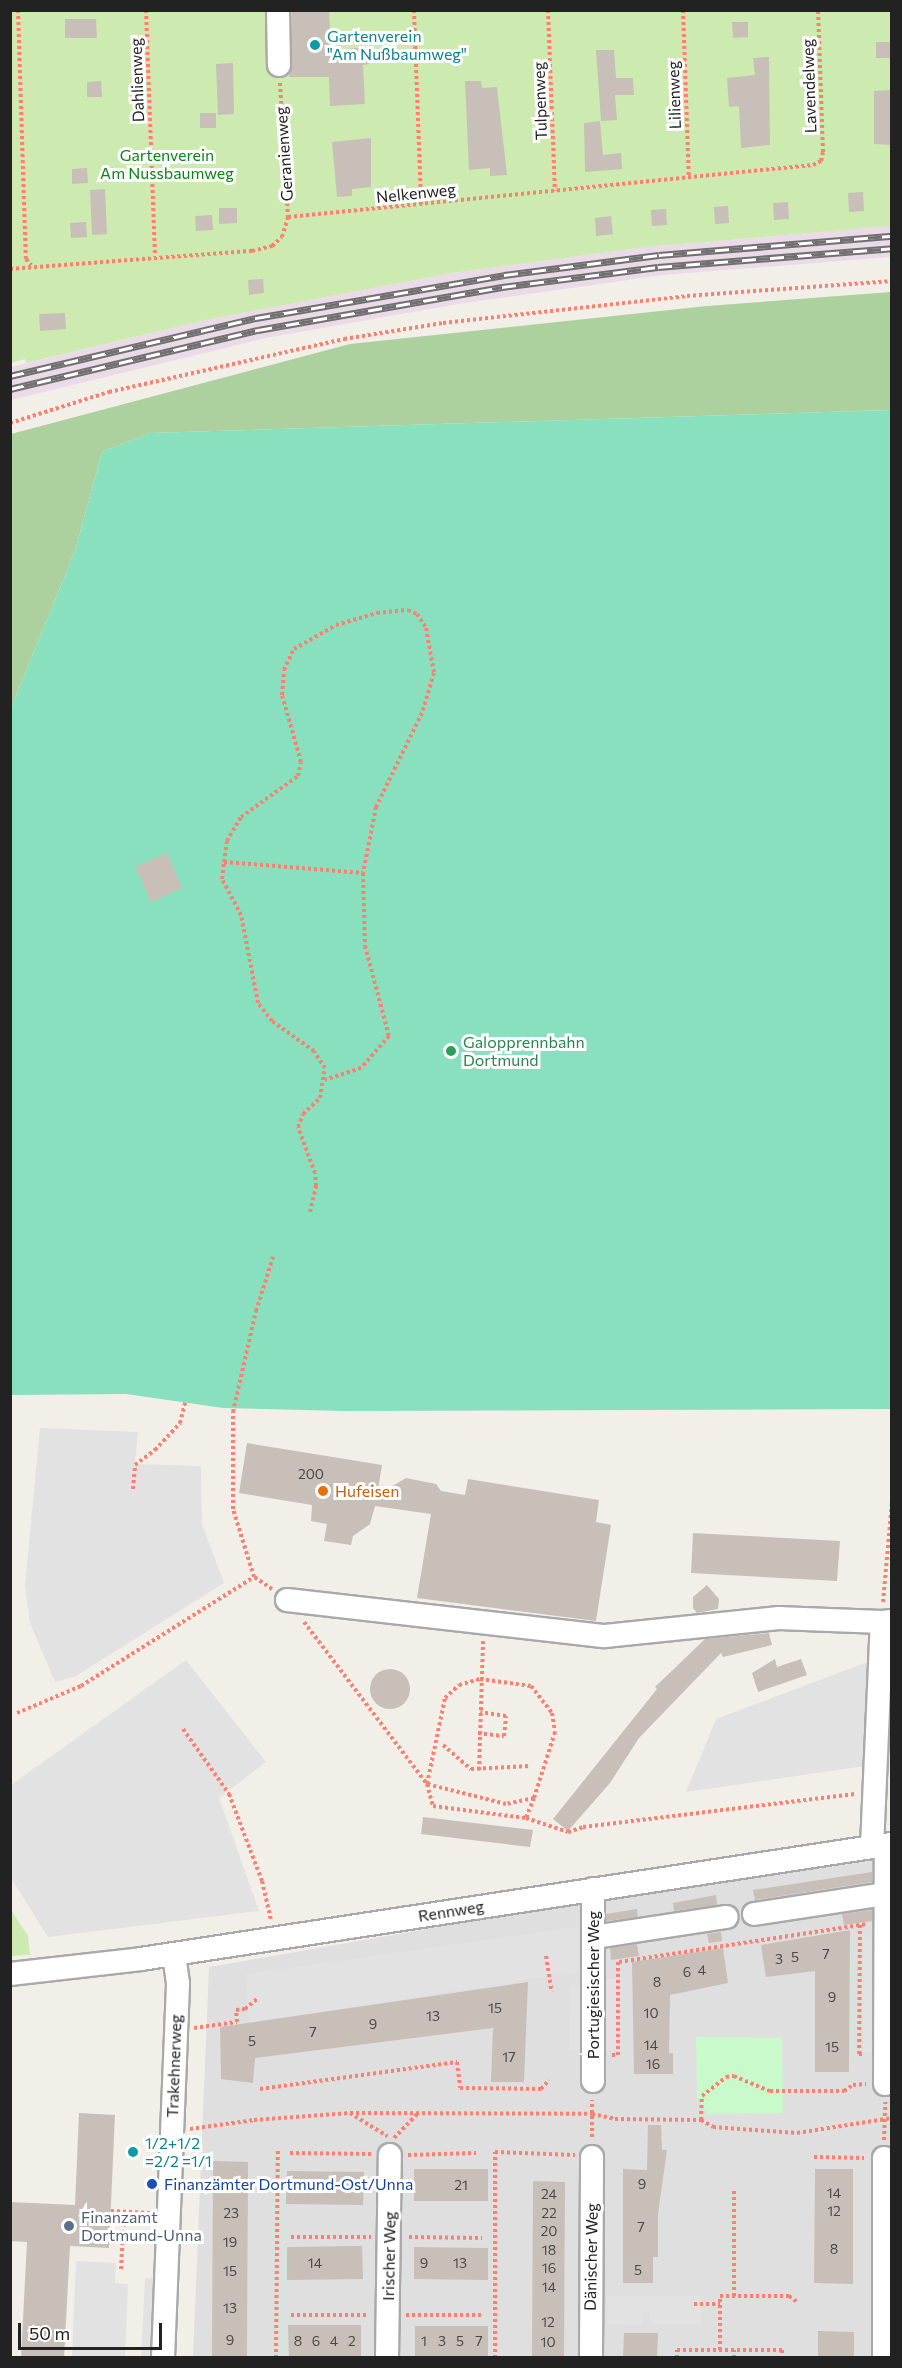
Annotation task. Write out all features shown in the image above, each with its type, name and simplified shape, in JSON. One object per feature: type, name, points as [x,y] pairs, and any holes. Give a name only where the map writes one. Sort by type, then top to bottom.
[{"type":"street","points":[[278,10],[279,65]]},
{"type":"street","points":[[287,1600],[605,1636],[779,1618],[887,1622],[873,1792],[883,1845],[888,1893],[885,1921],[885,2084]]},
{"type":"street","name":"Rennweg","points":[[10,1974],[174,1954],[883,1845]]},
{"type":"street","name":"Portugiesischer Weg","points":[[593,1889],[593,2081]]},
{"type":"street","points":[[754,1914],[888,1893]]},
{"type":"street","points":[[594,1937],[727,1917]]},
{"type":"street","name":"Trakehnerweg","points":[[163,2358],[178,1983],[174,1954]]},
{"type":"street","name":"Irischer Weg","points":[[387,2358],[390,2148]]},
{"type":"street","name":"Dänischer Weg","points":[[591,2358],[592,2157]]},
{"type":"street","points":[[884,2158],[884,2358]]},
{"type":"path","points":[[18,10],[26,259],[31,265]]},
{"type":"path","name":"Dahlienweg","points":[[146,10],[155,256]]},
{"type":"path","points":[[414,10],[421,204]]},
{"type":"path","name":"Tulpenweg","points":[[548,10],[555,191]]},
{"type":"path","name":"Lilienweg","points":[[683,10],[689,178]]},
{"type":"path","name":"Lavendelweg","points":[[818,10],[821,161]]},
{"type":"path","name":"Geranienweg","points":[[280,91],[288,217]]},
{"type":"path","name":"Nelkenweg","points":[[288,217],[689,178],[821,161]]},
{"type":"path","points":[[10,269],[31,265],[272,246],[282,237],[288,217]]},
{"type":"path","points":[[10,423],[109,392],[344,339],[443,323],[675,298],[891,281]]},
{"type":"path","points":[[310,1212],[316,1186],[315,1173],[298,1127],[303,1114],[320,1098],[325,1080],[325,1068],[314,1051],[272,1021],[258,1003],[241,915],[222,879],[227,841],[241,817],[298,776],[301,762],[282,695],[284,670],[294,649],[336,625],[377,613],[408,610],[417,615],[426,628],[433,650],[434,673],[422,713],[376,807],[363,873],[365,946],[389,1036],[361,1068],[325,1080]]},
{"type":"path","points":[[224,862],[363,873]]},
{"type":"path","points":[[273,1257],[256,1311],[233,1412],[233,1509],[254,1577],[287,1600],[427,1784],[433,1806],[526,1818],[568,1832],[583,1827],[873,1792]]},
{"type":"path","points":[[133,1489],[135,1464],[180,1423],[185,1403]]},
{"type":"path","points":[[887,1622],[891,1502]]},
{"type":"path","points":[[17,1713],[81,1686],[254,1577]]},
{"type":"path","points":[[479,1770],[480,1679],[485,1622]]},
{"type":"path","points":[[427,1784],[445,1698],[459,1685],[480,1679],[531,1686],[552,1713],[555,1732],[526,1818]]},
{"type":"path","points":[[478,1733],[504,1737],[506,1716],[480,1712]]},
{"type":"path","points":[[183,1729],[229,1794],[262,1881],[272,1925]]},
{"type":"path","points":[[443,1746],[460,1763],[479,1770],[530,1766]]},
{"type":"path","points":[[427,1784],[506,1804],[534,1798]]},
{"type":"path","points":[[619,1962],[885,1921]]},
{"type":"path","points":[[860,1925],[860,2054],[885,2054]]},
{"type":"path","points":[[546,1956],[552,1992]]},
{"type":"path","points":[[205,2027],[237,2022],[236,2010],[246,2009],[257,1999]]},
{"type":"path","points":[[260,2090],[457,2062],[460,2088],[541,2089],[549,2080]]},
{"type":"path","points":[[700,2120],[702,2096],[726,2077],[743,2079],[770,2091],[844,2091],[853,2085],[885,2084],[884,2158],[814,2157]]},
{"type":"path","points":[[172,2130],[350,2113],[700,2120],[713,2127],[797,2133],[885,2116],[891,2118]]},
{"type":"path","points":[[350,2113],[390,2148],[418,2113]]},
{"type":"path","points":[[276,2358],[278,2148]]},
{"type":"path","points":[[495,2358],[495,2152],[592,2157]]},
{"type":"path","points":[[734,2191],[734,2296]]},
{"type":"path","points":[[111,2211],[124,2212],[121,2269]]},
{"type":"path","points":[[720,2350],[720,2296],[789,2296],[796,2301]]},
{"type":"path","points":[[694,2304],[720,2304]]},
{"type":"path","points":[[677,2358],[677,2350],[782,2350],[782,2358]]},
{"type":"path","points":[[734,2350],[734,2358]]},
{"type":"shaded area","points":[[891,226],[891,257],[663,275],[458,304],[266,338],[11,400],[11,367],[206,320],[452,273],[646,247]]},
{"type":"shaded area","points":[[40,1428],[138,1432],[135,1464],[201,1466],[202,1524],[224,1583],[76,1676],[55,1682],[30,1623],[25,1586]]},
{"type":"shaded area","points":[[186,1660],[266,1762],[219,1798],[259,1911],[48,1937],[11,1878],[11,1785]]},
{"type":"shaded area","points":[[870,1661],[865,1766],[686,1792],[716,1719]]},
{"type":"shaded area","points":[[888,1670],[891,1670],[891,1766],[882,1767]]},
{"type":"shaded area","points":[[891,1858],[891,2357],[193,2358],[209,1967],[594,1900]]},
{"type":"shaded area","points":[[578,1927],[578,1972],[249,2023],[246,1974]]},
{"type":"shaded area","points":[[863,1936],[878,1937],[878,2052],[863,2052]]},
{"type":"shaded area","points":[[601,1979],[616,1979],[616,2051],[601,2051]]},
{"type":"shaded area","points":[[570,1985],[585,1985],[584,2051],[569,2050]]},
{"type":"shaded area","points":[[76,2261],[116,2263],[115,2283],[128,2284],[125,2357],[72,2357]]},
{"type":"shaded area","points":[[145,2278],[161,2279],[157,2357],[141,2358]]},
{"type":"shaded area","points":[[607,2296],[701,2296],[701,2324],[650,2324],[649,2311],[642,2311],[642,2325],[607,2324]]},
{"type":"green space","name":"Gartenverein Am Nussbaumweg","points":[[10,11],[891,11],[891,226],[646,247],[452,273],[206,320],[26,363],[25,359],[11,363]]},
{"type":"green space","points":[[891,292],[891,410],[150,433],[102,452],[75,551],[11,708],[11,434],[350,344],[707,306]]},
{"type":"green space","name":"Galopprennbahn Dortmund","points":[[891,410],[891,1409],[344,1411],[223,1408],[126,1394],[11,1395],[11,708],[75,551],[102,452],[150,433]]},
{"type":"green space","points":[[11,1910],[28,1936],[30,1955],[11,1956]]},
{"type":"green space","points":[[696,2037],[782,2038],[783,2113],[707,2114],[697,2097]]},
{"type":"building","points":[[292,10],[329,10],[331,45],[335,45],[336,50],[368,47],[369,64],[363,65],[365,104],[330,106],[329,77],[289,77],[292,65]]},
{"type":"building","points":[[65,19],[96,19],[97,38],[65,38]]},
{"type":"building","points":[[732,22],[748,22],[748,37],[733,38]]},
{"type":"building","points":[[876,42],[891,42],[891,58],[876,58]]},
{"type":"building","points":[[596,50],[614,50],[616,78],[633,78],[634,95],[615,95],[617,120],[601,121]]},
{"type":"building","points":[[769,57],[770,145],[741,148],[739,106],[729,107],[727,78],[755,75],[753,58]]},
{"type":"building","points":[[233,63],[234,114],[218,115],[216,64]]},
{"type":"building","points":[[101,81],[102,97],[87,97],[87,82]]},
{"type":"building","points":[[465,81],[481,81],[482,88],[497,87],[507,175],[490,176],[490,168],[469,170]]},
{"type":"building","points":[[891,90],[891,145],[874,144],[874,91]]},
{"type":"building","points":[[200,113],[216,113],[216,128],[200,128]]},
{"type":"building","points":[[600,121],[603,155],[621,153],[622,169],[585,172],[584,123]]},
{"type":"building","points":[[371,138],[371,187],[352,189],[352,196],[337,197],[332,142]]},
{"type":"building","points":[[87,168],[88,183],[72,184],[72,169]]},
{"type":"building","points":[[105,189],[107,234],[92,235],[90,190]]},
{"type":"building","points":[[863,192],[864,211],[849,212],[848,193]]},
{"type":"building","points":[[788,202],[789,219],[774,220],[773,203]]},
{"type":"building","points":[[728,206],[729,223],[715,224],[714,207]]},
{"type":"building","points":[[219,208],[237,208],[237,223],[219,224]]},
{"type":"building","points":[[666,209],[667,225],[652,226],[651,210]]},
{"type":"building","points":[[212,215],[213,230],[196,231],[195,216]]},
{"type":"building","points":[[611,216],[613,234],[596,236],[595,218]]},
{"type":"building","points":[[86,222],[87,237],[71,238],[70,223]]},
{"type":"building","points":[[263,279],[264,293],[249,295],[248,280]]},
{"type":"building","points":[[65,313],[66,329],[40,331],[39,314]]},
{"type":"building","points":[[167,853],[182,888],[151,902],[135,867]]},
{"type":"building","points":[[247,1443],[382,1465],[377,1495],[406,1478],[436,1484],[441,1491],[465,1495],[468,1479],[599,1500],[596,1522],[611,1525],[596,1621],[417,1598],[431,1514],[375,1506],[370,1524],[353,1536],[351,1545],[324,1541],[327,1524],[311,1521],[312,1505],[239,1493]]},
{"type":"building","points":[[693,1533],[840,1541],[837,1581],[691,1573]]},
{"type":"building","points":[[707,1585],[719,1599],[718,1609],[697,1613],[693,1608],[693,1597]]},
{"type":"building","points":[[769,1633],[772,1645],[723,1657],[721,1653],[639,1738],[610,1783],[568,1831],[553,1819],[657,1689],[655,1687],[705,1639]]},
{"type":"building","points":[[775,1659],[777,1667],[801,1659],[807,1675],[758,1692],[752,1673]]},
{"type":"building","points":[[390,1669],[398,1670],[404,1675],[409,1681],[409,1697],[404,1703],[398,1708],[390,1709],[382,1708],[376,1703],[371,1697],[370,1689],[371,1681],[376,1675],[382,1670]]},
{"type":"building","points":[[423,1817],[533,1830],[530,1847],[421,1834]]},
{"type":"building","points":[[872,1872],[872,1882],[755,1900],[753,1890]]},
{"type":"building","points":[[716,1895],[717,1905],[674,1911],[673,1903]]},
{"type":"building","points":[[637,1909],[638,1917],[606,1921],[606,1914]]},
{"type":"building","points":[[872,1910],[872,1921],[844,1925],[842,1914]]},
{"type":"building","points":[[850,1930],[849,2072],[815,2072],[815,1971],[766,1977],[761,1945]]},
{"type":"building","points":[[721,1932],[722,1941],[709,1943],[707,1934]]},
{"type":"building","points":[[637,1944],[639,1956],[611,1960],[610,1948]]},
{"type":"building","points":[[723,1948],[728,1983],[670,1995],[669,2053],[673,2053],[673,2074],[634,2074],[632,1962]]},
{"type":"building","points":[[528,1982],[524,2082],[491,2082],[493,2028],[255,2058],[253,2083],[221,2079],[220,2027]]},
{"type":"building","name":"Finanzamt Dortmund-Unna","points":[[79,2113],[115,2115],[109,2248],[70,2246],[64,2358],[21,2358],[27,2242],[10,2241],[10,2202],[75,2205]]},
{"type":"building","points":[[648,2125],[661,2125],[662,2150],[667,2150],[658,2214],[658,2257],[653,2257],[653,2283],[623,2283],[623,2169],[647,2170]]},
{"type":"building","points":[[213,2161],[248,2162],[247,2358],[212,2358]]},
{"type":"building","points":[[414,2169],[488,2169],[488,2201],[414,2201]]},
{"type":"building","points":[[815,2169],[853,2169],[853,2284],[814,2283]]},
{"type":"building","points":[[287,2171],[364,2172],[363,2205],[286,2204]]},
{"type":"building","points":[[533,2181],[565,2182],[564,2358],[532,2358]]},
{"type":"building","points":[[362,2246],[363,2279],[287,2280],[287,2247]]},
{"type":"building","points":[[414,2247],[488,2248],[488,2280],[414,2279]]},
{"type":"building","points":[[288,2325],[361,2325],[361,2357],[289,2358]]},
{"type":"building","points":[[415,2326],[488,2326],[488,2356],[415,2357]]},
{"type":"building","points":[[818,2331],[854,2332],[854,2358],[818,2358]]},
{"type":"building","points":[[624,2333],[658,2333],[657,2358],[623,2358]]},
{"type":"railway","points":[[10,376],[256,318],[504,275],[659,255],[892,236]]},
{"type":"railway","points":[[10,389],[258,330],[502,287],[658,267],[892,248]]},
{"type":"place","name":"Gartenverein \"Am Nußbaumweg\"","points":[[315,45]]},
{"type":"place","name":"Galopprennbahn Dortmund","points":[[451,1051]]},
{"type":"place","name":"Hufeisen","points":[[323,1491]]},
{"type":"place","name":"1/2+1/2 =2/2 =1/1","points":[[133,2152]]},
{"type":"place","name":"Finanzämter Dortmund-Ost/Unna","points":[[152,2184]]},
{"type":"place","name":"Finanzamt Dortmund-Unna","points":[[69,2226]]}]
